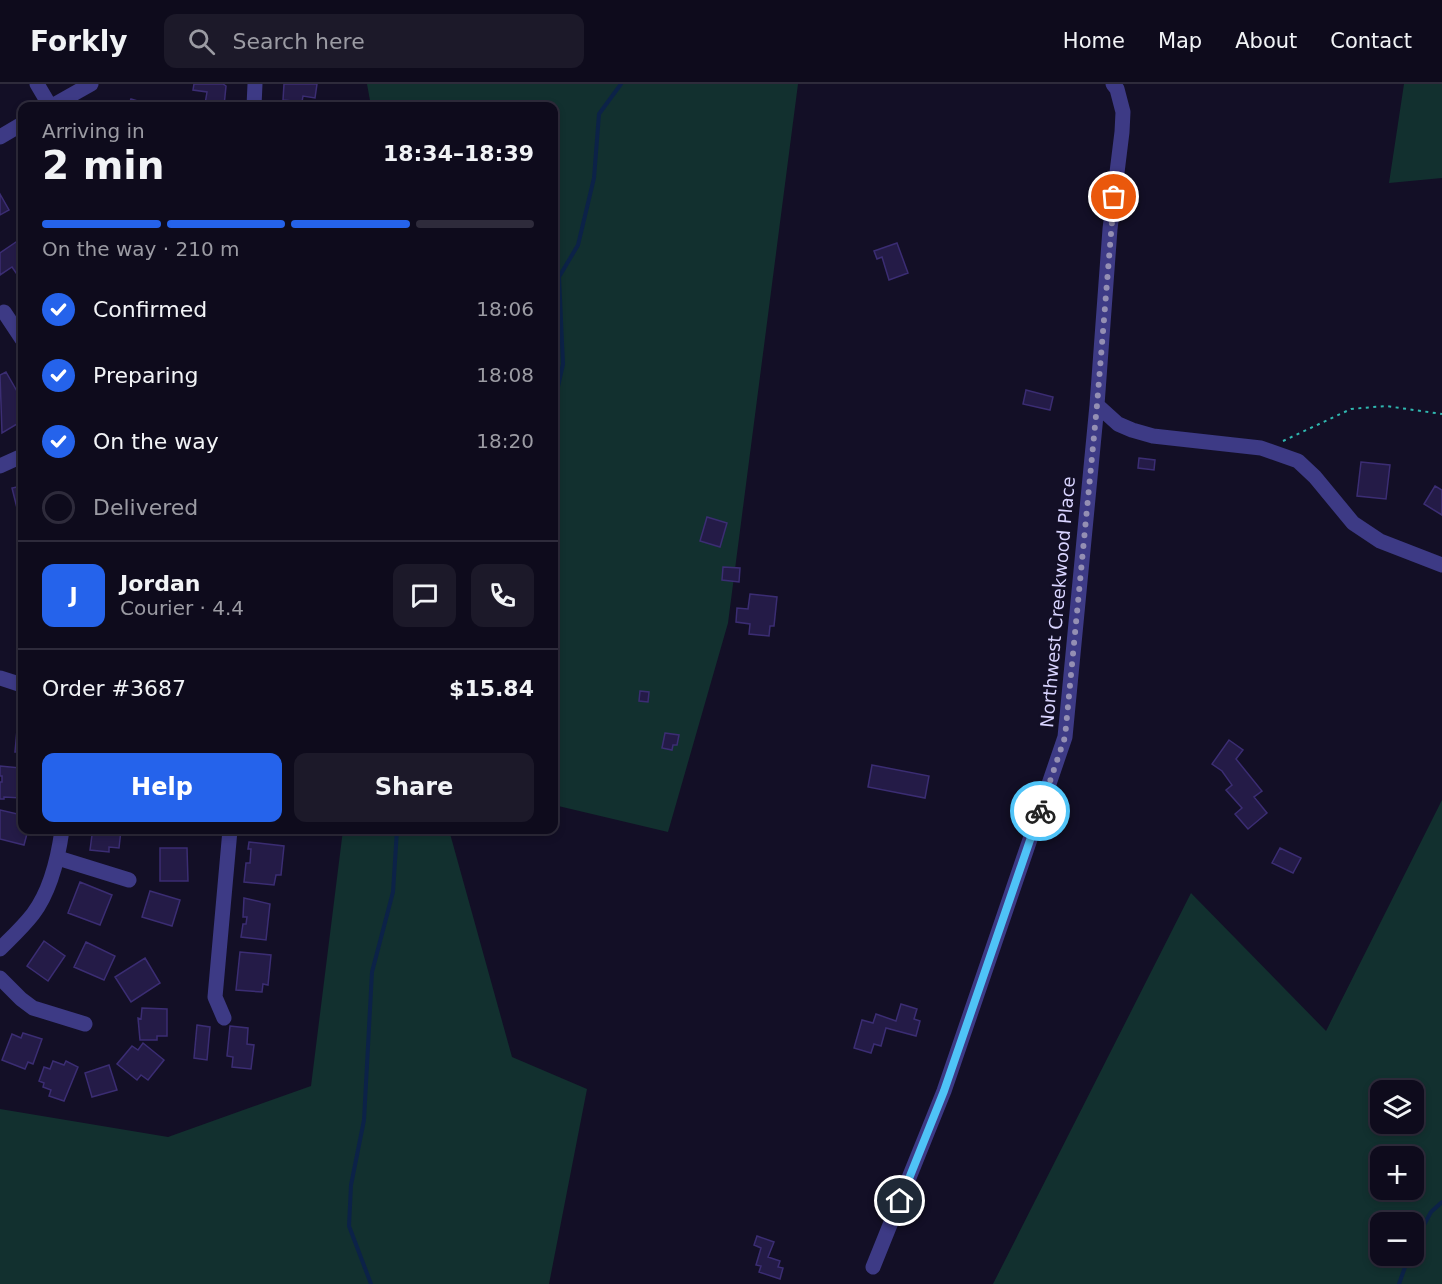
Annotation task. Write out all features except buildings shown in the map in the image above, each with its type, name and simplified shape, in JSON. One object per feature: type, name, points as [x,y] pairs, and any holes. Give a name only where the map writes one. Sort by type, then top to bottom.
[{"type":"street","points":[[37,84],[48,102]]},
{"type":"street","points":[[58,102],[91,84]]},
{"type":"street","points":[[254,102],[255,84]]},
{"type":"street","name":"Northwest Creekwood Place","points":[[873,1267],[944,1091],[1065,737],[1097,405],[1110,228],[1122,132],[1123,112],[1115,87]]},
{"type":"street","points":[[0,137],[18,126]]},
{"type":"street","points":[[4,312],[18,333]]},
{"type":"street","points":[[1097,405],[1118,424],[1153,436],[1260,448],[1298,462],[1315,477],[1353,523],[1380,541],[1442,565]]},
{"type":"street","points":[[0,466],[18,458]]},
{"type":"street","points":[[0,678],[18,684]]},
{"type":"street","points":[[0,949],[33,914],[50,882],[58,858],[61,834]]},
{"type":"street","points":[[224,1018],[215,997],[230,834]]},
{"type":"street","points":[[58,858],[129,880]]},
{"type":"street","points":[[0,978],[33,1008],[85,1024]]},
{"type":"path","points":[[1283,441],[1351,409],[1386,406],[1442,414]]},
{"type":"green space","points":[[367,84],[798,84],[728,623],[668,832],[558,806],[558,102],[370,102]]},
{"type":"green space","points":[[1404,84],[1442,84],[1442,178],[1389,183]]},
{"type":"green space","points":[[1442,800],[1442,1284],[993,1284],[1191,893],[1326,1031]]},
{"type":"green space","points":[[342,834],[450,834],[512,1057],[587,1089],[549,1284],[0,1284],[0,1109],[168,1137],[311,1086]]},
{"type":"waterway","points":[[558,386],[563,364],[559,277],[578,245],[594,178],[599,114],[621,84]]},
{"type":"waterway","points":[[371,1284],[349,1226],[351,1185],[364,1120],[372,972],[393,892],[397,834]]},
{"type":"waterway","points":[[1424,1225],[1431,1212],[1442,1202]]},
{"type":"waterway","points":[[1399,1284],[1405,1266]]},
{"type":"way so far","points":[[1040,811],[1065,737],[1097,405],[1114,197]]},
{"type":"route","points":[[900,1201],[944,1091],[1040,811]]}]
